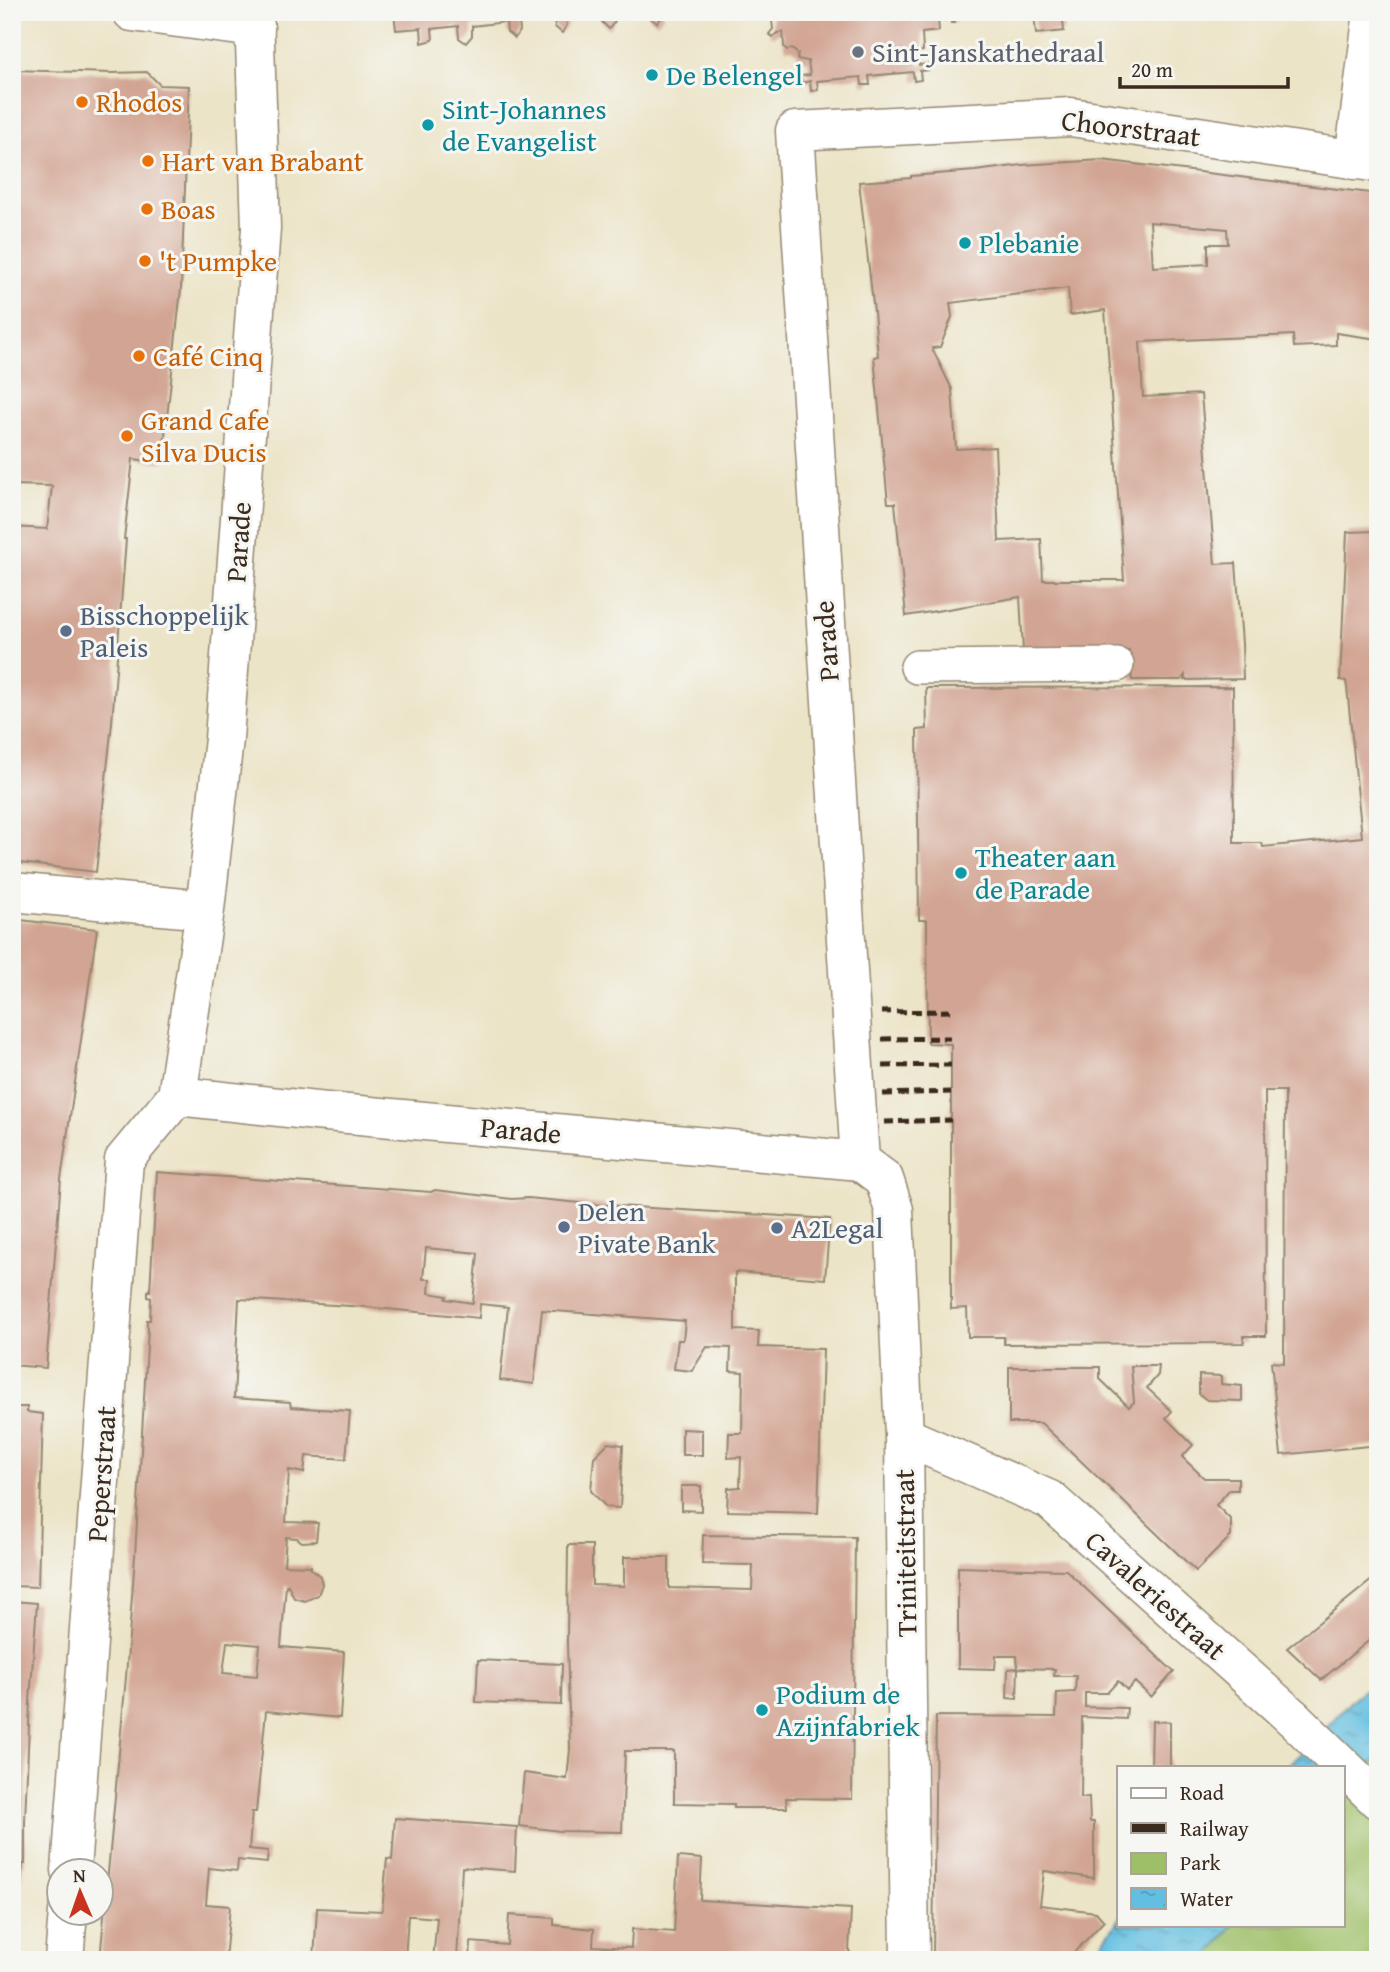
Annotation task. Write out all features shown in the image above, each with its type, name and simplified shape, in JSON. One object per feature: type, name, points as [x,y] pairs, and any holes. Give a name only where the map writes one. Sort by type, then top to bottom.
[{"type":"street","points":[[132,12],[255,20]]},
{"type":"street","points":[[1366,161],[1373,12]]},
{"type":"street","name":"Parade","points":[[255,20],[261,228],[224,739],[205,910],[177,1096],[860,1161],[795,131],[841,130]]},
{"type":"street","name":"Choorstraat","points":[[841,130],[1071,117],[1366,161]]},
{"type":"street","points":[[12,892],[205,910]]},
{"type":"street","name":"Peperstraat","points":[[72,1856],[124,1160],[177,1096]]},
{"type":"street","name":"Triniteitstraat","points":[[860,1161],[884,1179],[894,1210],[904,1436],[910,1960]]},
{"type":"street","name":"Cavaleriestraat","points":[[904,1436],[1050,1500],[1343,1766]]},
{"type":"street","name":"Cavaleriestraat","points":[[1344,1767],[1377,1799]]},
{"type":"street","points":[[64,1960],[67,1926]]},
{"type":"lane","points":[[918,667],[1116,665]]},
{"type":"green space","points":[[1378,1759],[1378,1960],[1205,1960],[1232,1926],[1344,1926],[1344,1790],[1364,1768]]},
{"type":"water","points":[[1378,1679],[1378,1759],[1364,1768],[1287,1766],[1297,1758],[1354,1698]]},
{"type":"water","points":[[1117,1922],[1117,1926],[1232,1926],[1205,1960],[1090,1960]]},
{"type":"building","points":[[394,12],[584,14],[566,16],[567,25],[562,33],[555,27],[554,17],[519,21],[520,31],[515,38],[507,32],[506,22],[472,26],[472,36],[466,43],[459,38],[458,26],[432,29],[433,40],[422,43],[421,28],[396,30]]},
{"type":"building","points":[[601,12],[614,12],[615,21],[609,29],[602,22]]},
{"type":"building","points":[[649,12],[663,12],[663,16],[657,23],[650,18]]},
{"type":"building","name":"Sint-Janskathedraal","points":[[771,12],[985,14],[955,17],[955,23],[951,23],[951,18],[938,19],[939,31],[922,33],[923,51],[918,52],[919,65],[928,64],[929,70],[920,71],[921,80],[914,81],[913,72],[869,76],[870,85],[862,85],[861,77],[817,81],[818,90],[811,91],[810,81],[802,83],[801,76],[810,75],[808,61],[797,59],[798,54],[784,47],[783,32],[773,37],[769,34],[773,29]]},
{"type":"building","name":"Sint-Janskathedraal","points":[[1034,12],[1062,12],[1064,31],[1036,34]]},
{"type":"building","points":[[12,70],[147,72],[160,85],[189,86],[181,289],[162,463],[133,459],[124,539],[112,723],[96,872],[12,862],[12,527],[47,529],[52,486],[12,485]]},
{"type":"building","points":[[1102,160],[1378,194],[1378,339],[1336,333],[1336,345],[1294,347],[1293,335],[1140,342],[1143,397],[1201,394],[1215,564],[1236,563],[1243,679],[1185,680],[1185,675],[1181,680],[1132,680],[1129,651],[1023,650],[1020,597],[906,616],[895,503],[888,503],[874,357],[878,356],[859,182],[1022,165]],"holes":[[[1150,222],[1227,229],[1228,244],[1208,244],[1208,264],[1153,267]],[[1068,288],[1070,315],[1105,310],[1124,580],[1043,580],[1041,539],[999,541],[995,447],[956,449],[952,389],[932,348],[940,347],[952,317],[950,303]]]},
{"type":"building","points":[[1378,531],[1378,1445],[1281,1455],[1271,1362],[1284,1363],[1285,1091],[1265,1091],[1266,1336],[1244,1336],[1244,1343],[1004,1344],[1004,1337],[968,1337],[967,1308],[951,1309],[951,1044],[928,1043],[927,920],[919,920],[917,730],[927,729],[926,688],[1233,687],[1234,843],[1262,843],[1263,847],[1362,837],[1347,687],[1346,681],[1340,680],[1347,532]]},
{"type":"building","points":[[12,919],[97,929],[61,1179],[46,1368],[12,1365]]},
{"type":"building","points":[[157,1172],[431,1192],[435,1190],[512,1199],[830,1219],[825,1279],[735,1272],[735,1330],[759,1331],[758,1347],[823,1349],[818,1513],[727,1511],[728,1488],[740,1487],[741,1457],[728,1458],[729,1433],[742,1433],[743,1372],[730,1371],[731,1348],[707,1347],[692,1371],[674,1369],[678,1340],[683,1340],[685,1321],[542,1310],[534,1384],[500,1380],[508,1307],[480,1304],[479,1318],[239,1299],[234,1398],[290,1402],[291,1407],[350,1411],[346,1459],[306,1456],[304,1473],[289,1470],[286,1522],[318,1523],[316,1541],[302,1542],[297,1538],[286,1537],[284,1565],[311,1566],[320,1576],[322,1584],[318,1595],[305,1601],[294,1598],[286,1585],[281,1647],[344,1652],[340,1718],[266,1711],[256,1812],[252,1812],[249,1849],[268,1851],[267,1863],[238,1860],[237,1871],[209,1868],[206,1904],[230,1906],[225,1960],[100,1960],[103,1926],[116,1926],[116,1856],[110,1856],[135,1556],[147,1320],[150,1320],[151,1298],[148,1297]],"holes":[[[426,1248],[478,1253],[473,1303],[429,1293],[430,1279],[423,1279]],[[227,1642],[260,1645],[257,1676],[223,1673]]]},
{"type":"building","points":[[1131,1366],[1159,1366],[1158,1375],[1147,1388],[1172,1411],[1166,1418],[1193,1445],[1182,1457],[1204,1478],[1238,1478],[1238,1490],[1229,1490],[1216,1505],[1231,1520],[1231,1536],[1196,1571],[1041,1423],[1009,1423],[1009,1367],[1100,1367],[1100,1379],[1129,1407],[1134,1402]]},
{"type":"building","points":[[1199,1375],[1221,1376],[1221,1384],[1242,1386],[1242,1401],[1207,1400],[1199,1394]]},
{"type":"building","points":[[12,1407],[27,1407],[27,1412],[43,1414],[38,1587],[12,1586]]},
{"type":"building","points":[[682,1429],[702,1430],[702,1455],[682,1455]]},
{"type":"building","points":[[608,1443],[623,1445],[620,1508],[606,1507],[591,1491],[594,1457]]},
{"type":"building","points":[[681,1486],[701,1486],[701,1511],[681,1510]]},
{"type":"building","points":[[703,1535],[855,1537],[852,1799],[786,1798],[787,1808],[734,1808],[734,1804],[674,1803],[674,1751],[625,1751],[622,1832],[560,1831],[519,1826],[524,1773],[567,1779],[570,1749],[568,1545],[592,1545],[592,1585],[624,1586],[624,1557],[669,1557],[669,1588],[752,1590],[753,1565],[702,1564]]},
{"type":"building","points":[[958,1567],[1066,1570],[1174,1672],[1151,1697],[1135,1682],[1127,1690],[1118,1681],[1107,1693],[1085,1693],[1085,1707],[1127,1708],[1126,1719],[1082,1717],[1081,1798],[1089,1797],[1090,1822],[1094,1822],[1094,1878],[1044,1871],[1040,1905],[1096,1912],[1104,1921],[1067,1960],[933,1960],[936,1716],[1056,1717],[1057,1693],[1075,1692],[1076,1676],[1054,1676],[1055,1669],[1018,1668],[1017,1656],[996,1656],[995,1669],[958,1668]]},
{"type":"building","points":[[1378,1575],[1378,1633],[1321,1680],[1287,1648]]},
{"type":"building","points":[[12,1601],[37,1603],[30,1701],[25,1864],[15,1926],[12,1928]]},
{"type":"building","points":[[478,1660],[562,1664],[561,1705],[476,1702]]},
{"type":"building","points":[[1018,1668],[1017,1699],[1007,1698],[1008,1669]]},
{"type":"building","points":[[1152,1721],[1170,1722],[1170,1766],[1151,1766]]},
{"type":"building","points":[[395,1818],[517,1827],[515,1871],[462,1867],[457,1960],[433,1960],[437,1918],[408,1916],[405,1960],[314,1960],[317,1908],[382,1911],[387,1859],[392,1860]]},
{"type":"building","points":[[678,1857],[702,1859],[700,1900],[851,1909],[850,1960],[470,1960],[471,1942],[507,1945],[509,1915],[554,1918],[554,1925],[594,1929],[593,1946],[631,1948],[632,1929],[674,1932]]},
{"type":"railway","points":[[881,1012],[950,1011]]},
{"type":"railway","points":[[882,1039],[950,1038]]},
{"type":"railway","points":[[883,1066],[951,1065]]},
{"type":"railway","points":[[883,1094],[951,1092]]},
{"type":"railway","points":[[884,1122],[951,1120]]},
{"type":"place","name":"Sint-Janskathedraal","points":[[858,52]]},
{"type":"place","name":"De Belengel","points":[[652,75]]},
{"type":"place","name":"Rhodos","points":[[82,102]]},
{"type":"place","name":"Sint-Johannes de Evangelist","points":[[428,125]]},
{"type":"place","name":"Hart van Brabant","points":[[148,161]]},
{"type":"place","name":"Boas","points":[[147,209]]},
{"type":"place","name":"Plebanie","points":[[965,243]]},
{"type":"place","name":"'t Pumpke","points":[[145,261]]},
{"type":"place","name":"Café Cinq","points":[[139,356]]},
{"type":"place","name":"Grand Cafe Silva Ducis","points":[[127,436]]},
{"type":"place","name":"Bisschoppelijk Paleis","points":[[66,631]]},
{"type":"place","name":"Theater aan de Parade","points":[[961,873]]},
{"type":"place","name":"Delen Pivate Bank","points":[[564,1227]]},
{"type":"place","name":"A2Legal","points":[[777,1228]]},
{"type":"place","name":"Podium de Azijnfabriek","points":[[762,1710]]}]
